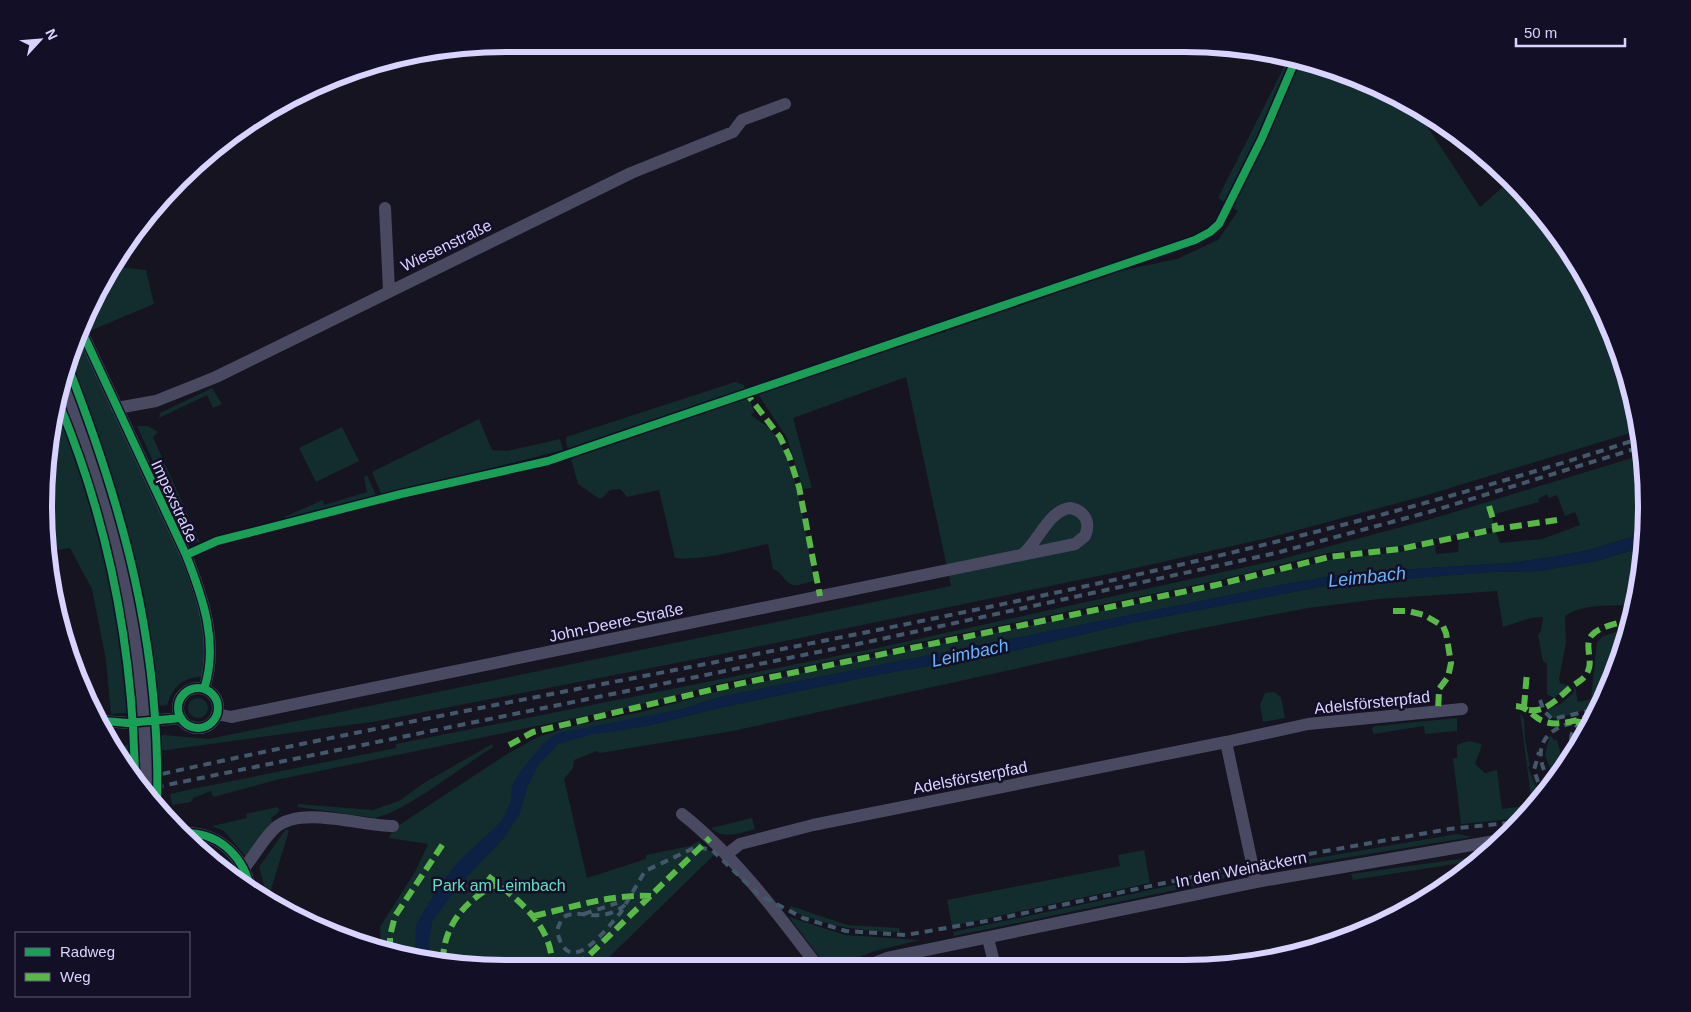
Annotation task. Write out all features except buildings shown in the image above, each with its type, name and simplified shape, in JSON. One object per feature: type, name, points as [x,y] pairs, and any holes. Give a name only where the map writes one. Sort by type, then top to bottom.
[{"type":"street","name":"Wiesenstraße","points":[[117,408],[156,401],[184,390],[632,173],[733,132],[742,120],[785,104]]},
{"type":"street","points":[[385,208],[389,290]]},
{"type":"street","name":"Impexstraße","points":[[85,338],[186,556],[200,594],[207,619],[211,657],[204,689]]},
{"type":"street","points":[[66,396],[88,451],[116,541],[128,598],[143,699],[145,780]]},
{"type":"street","name":"John-Deere-Straße","points":[[217,714],[231,717],[1023,554],[1081,541],[1088,530],[1086,518],[1077,509],[1070,508],[1058,512],[1031,548],[1023,554]]},
{"type":"street","points":[[195,688],[204,689],[215,699],[217,714],[207,725],[200,728],[186,724],[181,718],[178,709],[180,699],[186,692],[195,688]]},
{"type":"street","name":"Adelsförsterpfad","points":[[726,855],[740,844],[813,825],[1308,724],[1462,710]]},
{"type":"street","points":[[106,720],[128,723],[181,718]]},
{"type":"street","points":[[1226,742],[1256,882]]},
{"type":"street","points":[[682,814],[726,855],[767,902],[813,960]]},
{"type":"street","points":[[244,868],[275,828],[290,819],[311,816],[373,826],[393,826]]},
{"type":"street","points":[[192,834],[207,836],[219,841],[229,849],[244,868],[247,878]]},
{"type":"street","name":"In den Weinäckern","points":[[882,960],[1256,882],[1490,842]]},
{"type":"street","points":[[988,938],[993,960]]},
{"type":"green space","points":[[1285,64],[1359,87],[1412,113],[1423,120],[1480,207],[1506,185],[1545,230],[1562,254],[1592,305],[1604,332],[1623,389],[1632,432],[1424,496],[1272,537],[1118,572],[712,656],[378,721],[127,755],[121,746],[135,743],[134,739],[164,735],[209,739],[951,586],[906,377],[793,418],[812,488],[803,489],[787,438],[758,394],[1119,271],[1177,259],[1218,240],[1238,211],[1218,198]]},
{"type":"green space","points":[[120,267],[146,270],[154,304],[92,330],[90,325],[99,305]]},
{"type":"green space","points":[[83,343],[178,550],[200,614],[213,675],[196,677],[179,684],[167,705],[158,706],[154,661],[137,573],[113,486],[73,372]]},
{"type":"green space","points":[[735,382],[744,385],[746,392],[571,450],[567,447],[566,437]]},
{"type":"green space","points":[[212,388],[222,404],[213,408],[207,395],[159,418],[160,413]]},
{"type":"green space","points":[[749,397],[754,412],[751,415],[770,429],[780,443],[788,460],[800,501],[814,581],[795,585],[787,582],[779,572],[773,569],[768,544],[698,558],[675,558],[659,490],[627,497],[620,489],[610,490],[602,498],[598,498],[578,484],[571,459],[573,456]]},
{"type":"green space","points":[[62,415],[89,490],[104,544],[124,655],[127,713],[111,714],[106,660],[92,589],[70,548],[54,550],[53,536],[53,476]]},
{"type":"green space","points":[[479,419],[492,450],[507,451],[560,439],[563,450],[382,496],[372,472]]},
{"type":"green space","points":[[137,426],[148,426],[158,432],[153,437],[200,542],[190,543]]},
{"type":"green space","points":[[342,427],[359,461],[316,482],[299,448]]},
{"type":"green space","name":"Park am Leimbach","points":[[1636,457],[1638,535],[1589,550],[1509,563],[1351,573],[1281,585],[720,697],[683,709],[642,727],[723,707],[881,674],[1000,654],[1130,623],[1335,584],[1492,572],[1538,571],[1596,561],[1637,549],[1627,605],[1590,607],[1565,616],[1566,643],[1559,679],[1560,683],[1575,687],[1578,702],[1591,699],[1597,642],[1603,636],[1621,631],[1604,680],[1591,709],[1557,719],[1553,718],[1548,712],[1549,709],[1562,703],[1574,692],[1574,688],[1570,686],[1554,698],[1547,694],[1547,664],[1543,661],[1538,635],[1541,631],[1543,617],[1531,618],[1503,627],[1497,591],[1379,599],[1308,608],[1182,632],[733,731],[600,753],[597,751],[574,760],[573,768],[564,779],[587,878],[646,859],[646,855],[690,846],[699,841],[714,855],[606,960],[476,959],[418,951],[381,941],[380,927],[416,870],[428,844],[389,838],[393,829],[507,754],[538,737],[568,727],[641,712],[720,691],[878,656],[1216,588],[1329,560],[1400,552],[1435,545],[1436,554],[1458,552],[1459,540],[1496,532],[1500,543],[1542,539],[1580,525],[1575,512],[1565,516],[1557,495],[1549,498],[1547,494],[1538,499],[1539,502],[1491,515],[1495,527],[1400,546],[1328,553],[1215,581],[718,684],[639,705],[276,780],[213,797],[211,791],[193,798],[191,802],[172,805],[170,794],[192,789],[396,748],[396,744],[877,648],[1278,560],[1431,519]]},
{"type":"green space","points":[[367,475],[380,504],[286,523],[284,517],[323,500],[324,505],[367,492],[364,477]]},
{"type":"green space","points":[[1274,692],[1281,697],[1285,718],[1263,722],[1260,705],[1265,693]]},
{"type":"green space","points":[[198,698],[205,701],[208,708],[205,715],[198,718],[191,715],[188,708],[191,701]]},
{"type":"green space","points":[[1520,713],[1524,719],[1525,739],[1530,766],[1528,767],[1538,791],[1531,799]]},
{"type":"green space","points":[[1457,718],[1457,731],[1425,734],[1424,726],[1373,734],[1372,728],[1375,726]]},
{"type":"green space","points":[[1550,735],[1554,740],[1557,740],[1562,758],[1552,772],[1545,755]]},
{"type":"green space","points":[[1472,742],[1482,745],[1475,764],[1485,773],[1497,770],[1502,809],[1525,806],[1514,819],[1461,824],[1453,758],[1457,758],[1457,745]]},
{"type":"green space","points":[[492,744],[493,747],[418,798],[375,818],[298,807],[298,804],[373,810],[399,801],[424,783]]},
{"type":"green space","points":[[278,807],[279,812],[271,818],[272,823],[246,857],[224,831],[212,826],[247,818],[246,814]]},
{"type":"green space","points":[[752,818],[755,829],[743,832],[726,835],[716,832],[711,828]]},
{"type":"green space","points":[[286,829],[289,831],[270,893],[266,890],[259,867]]},
{"type":"green space","points":[[1457,834],[1472,837],[1283,868],[1270,866]]},
{"type":"green space","points":[[1144,850],[1150,883],[952,926],[947,900],[1120,866],[1118,855]]},
{"type":"green space","points":[[1472,857],[1465,862],[1353,880],[1351,874]]},
{"type":"green space","points":[[1234,872],[1219,881],[954,936],[953,932]]},
{"type":"green space","points":[[791,906],[847,925],[899,928],[900,932],[872,931],[818,921],[789,910]]},
{"type":"green space","points":[[789,917],[845,935],[920,940],[875,951],[852,960],[824,960],[820,958]]},
{"type":"water","name":"Leimbach","points":[[1638,535],[1637,549],[1596,561],[1538,571],[1492,572],[1335,584],[1130,623],[1000,654],[881,674],[723,707],[642,727],[590,735],[558,744],[539,764],[527,788],[520,813],[504,838],[458,886],[432,922],[429,940],[430,953],[415,950],[416,925],[440,884],[458,862],[501,822],[511,801],[512,786],[519,773],[544,743],[558,733],[683,709],[720,697],[1281,585],[1351,573],[1509,563],[1589,550]]},
{"type":"railway","points":[[143,778],[324,739],[892,627],[1081,587],[1269,543],[1456,494],[1634,440]]},
{"type":"railway","points":[[151,788],[877,640],[1276,553],[1429,512],[1635,449]]},
{"type":"railway","points":[[1540,700],[1544,711],[1552,719],[1590,711]]},
{"type":"railway","points":[[1572,743],[1571,736],[1574,728],[1583,722]]},
{"type":"railway","points":[[1544,770],[1541,758],[1545,739],[1560,727],[1584,722]]},
{"type":"railway","points":[[1538,782],[1534,770],[1539,752]]},
{"type":"railway","points":[[625,905],[606,914],[576,914],[562,918],[557,930],[562,945],[569,952],[578,952],[587,947],[606,930],[621,912],[645,871],[696,847],[712,850],[758,894],[803,918],[846,931],[906,935],[992,920],[1253,864],[1449,829],[1510,823]]},
{"type":"railway","points":[[584,914],[617,903]]},
{"type":"marked path","points":[[751,393],[747,394],[780,437],[789,456],[799,487],[820,596]]},
{"type":"marked path","points":[[1489,506],[1496,529]]},
{"type":"marked path","points":[[509,745],[533,732],[719,688],[1216,585],[1329,557],[1400,549],[1496,529],[1557,520]]},
{"type":"marked path","points":[[1393,611],[1408,611],[1424,615],[1443,626],[1451,663],[1448,677],[1439,689],[1438,712]]},
{"type":"marked path","points":[[1529,710],[1547,707],[1584,677],[1588,672],[1590,664],[1588,647],[1592,635],[1600,629],[1623,622]]},
{"type":"marked path","points":[[1524,707],[1527,672]]},
{"type":"marked path","points":[[1516,706],[1524,708],[1539,719],[1549,723],[1562,723],[1586,718]]},
{"type":"marked path","points":[[1578,733],[1580,719]]},
{"type":"marked path","points":[[584,960],[710,838]]},
{"type":"marked path","points":[[390,944],[395,916],[445,841]]},
{"type":"marked path","points":[[488,876],[511,894],[532,915],[547,938],[552,960]]},
{"type":"marked path","points":[[443,955],[447,936],[459,915],[476,897],[497,884]]},
{"type":"marked path","points":[[534,916],[607,899],[651,896]]},
{"type":"cycle path","points":[[186,555],[217,541],[401,494],[548,461],[1195,240],[1210,232],[1219,224],[1262,138],[1293,66]]},
{"type":"cycle path","points":[[85,338],[186,555],[198,588],[207,621],[209,638],[210,655],[204,689]]},
{"type":"cycle path","points":[[72,377],[106,472],[135,580],[153,689],[157,746],[157,795]]},
{"type":"cycle path","points":[[62,412],[92,496],[105,542],[115,589],[129,683],[134,766]]},
{"type":"cycle path","points":[[198,688],[212,694],[218,708],[212,722],[198,728],[184,722],[178,708],[184,694],[198,688]]},
{"type":"cycle path","points":[[107,721],[128,723],[181,718]]},
{"type":"cycle path","points":[[192,833],[211,838],[230,850],[248,879]]}]
